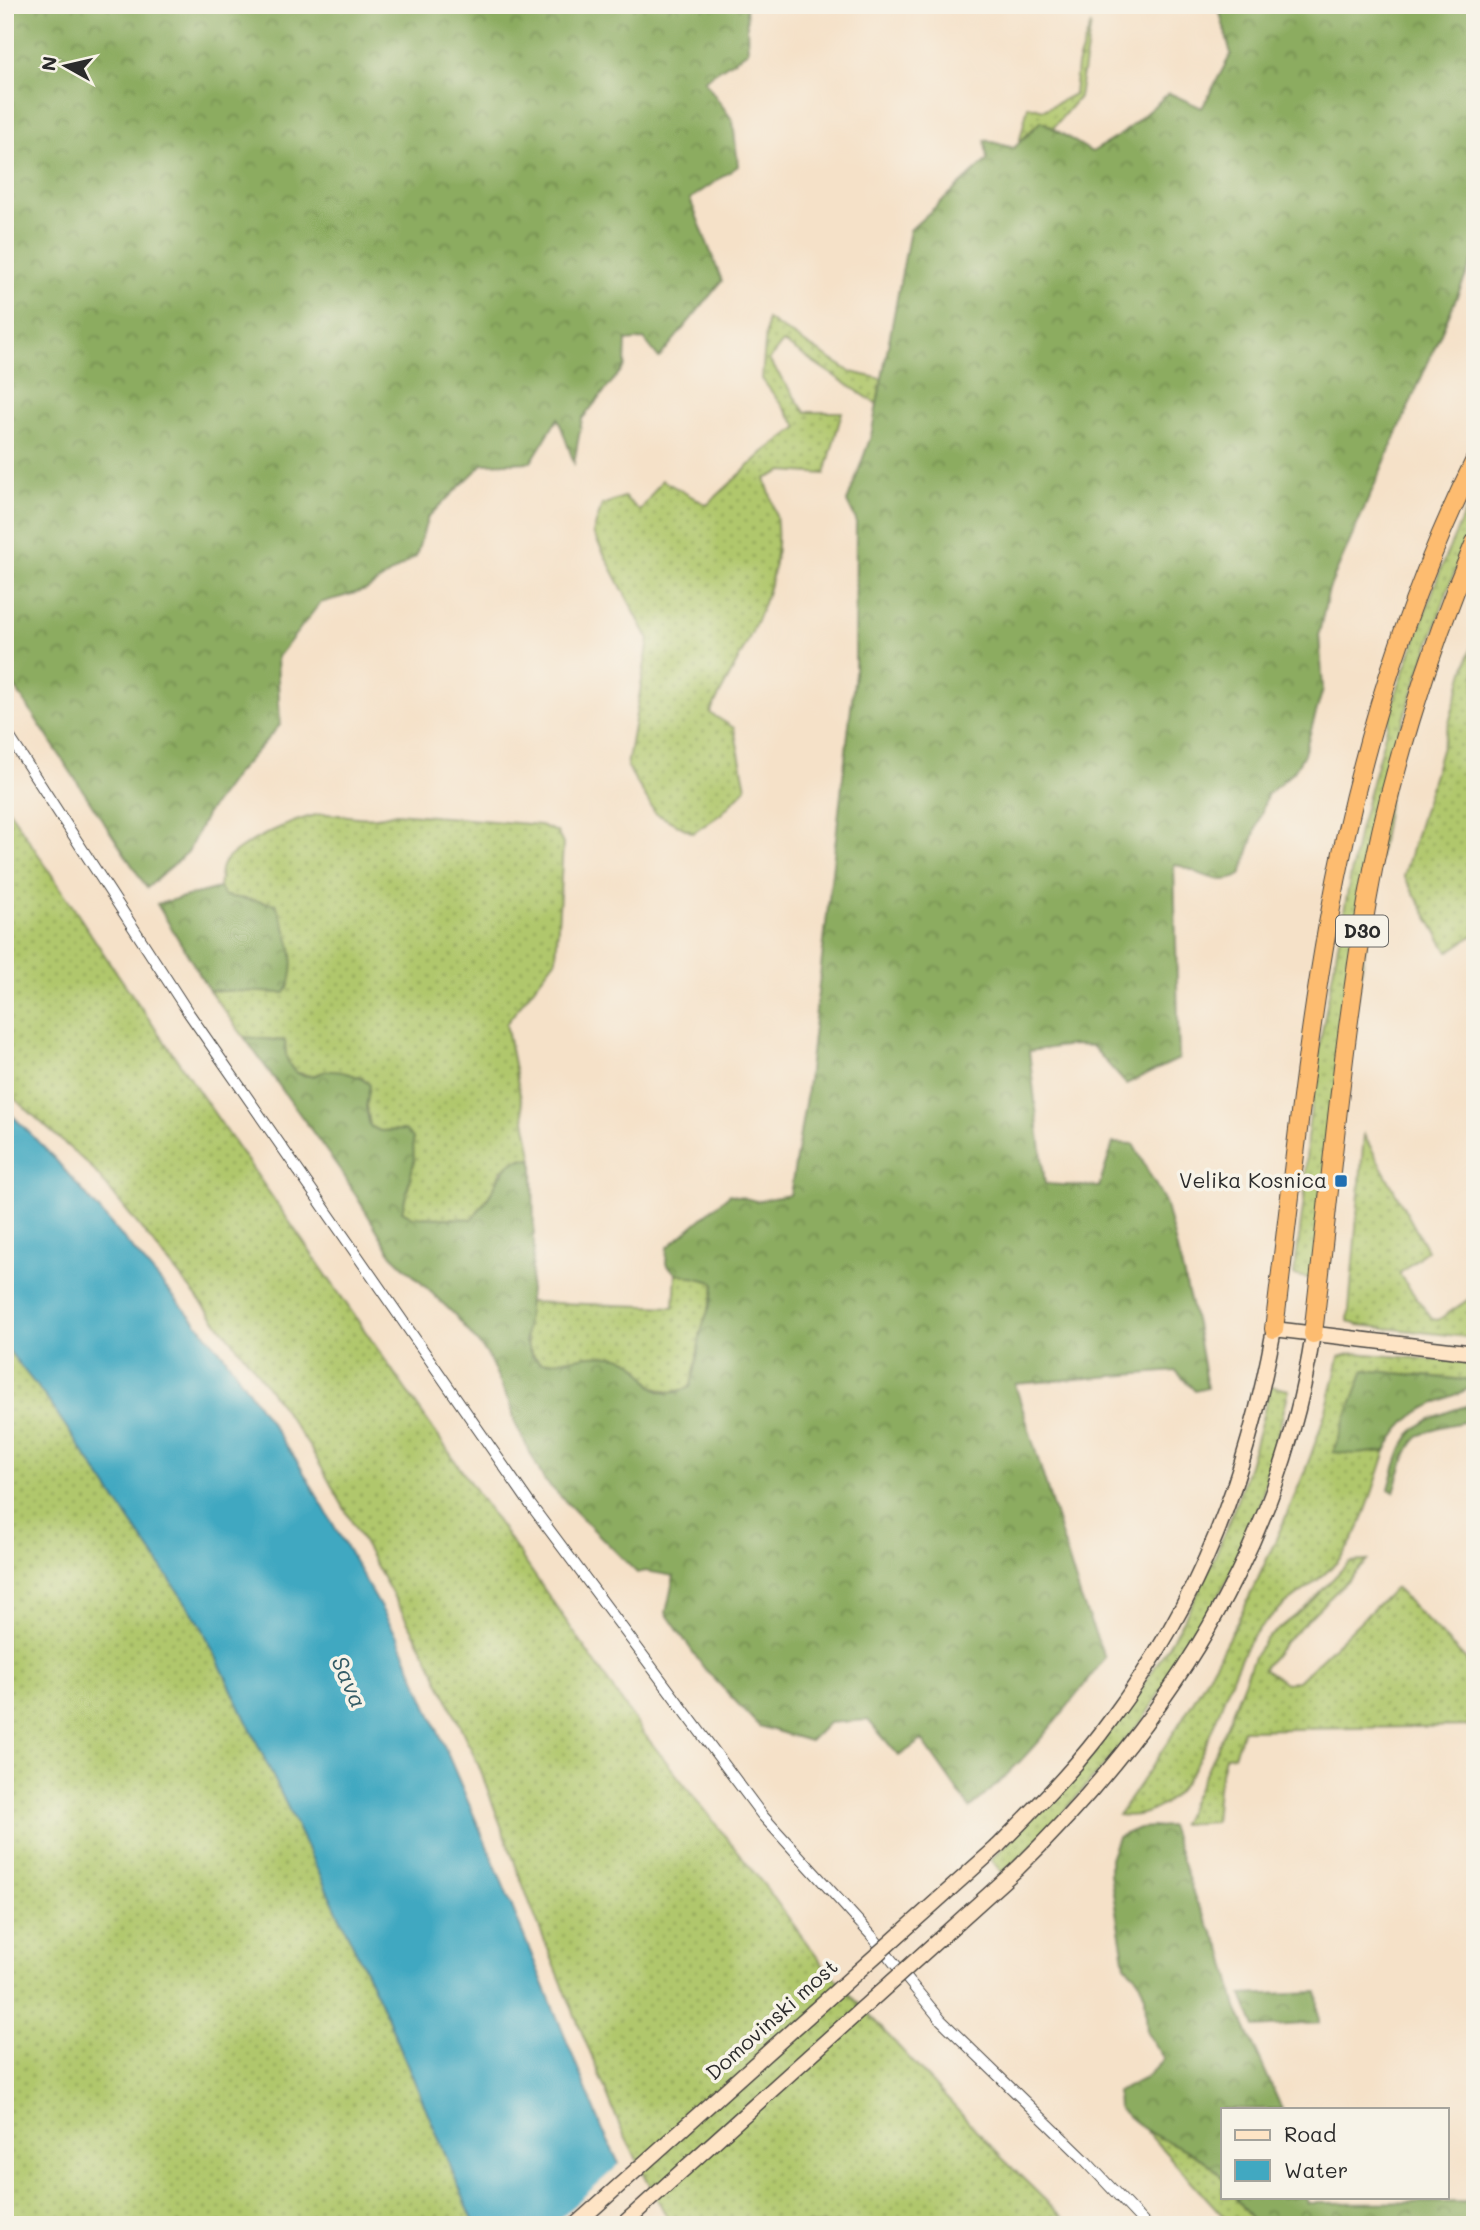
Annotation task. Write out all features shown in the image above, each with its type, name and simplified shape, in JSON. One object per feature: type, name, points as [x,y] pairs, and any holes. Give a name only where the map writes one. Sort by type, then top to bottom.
[{"type":"highway","name":"D30","points":[[1274,1329],[1327,926],[1349,820],[1388,679],[1427,568],[1475,460]]},
{"type":"highway","name":"D30","points":[[1312,1334],[1350,1006],[1367,899],[1424,678],[1475,542]]},
{"type":"main road","points":[[1274,1329],[1475,1353]]},
{"type":"main road","name":"Domovinski most","points":[[575,2225],[997,1847],[1109,1723],[1152,1661],[1192,1589],[1224,1519],[1258,1410],[1274,1329]]},
{"type":"main road","points":[[622,2225],[1017,1869],[1106,1777],[1147,1723],[1186,1664],[1231,1587],[1266,1511],[1290,1446],[1303,1396],[1312,1334]]},
{"type":"street","points":[[5,730],[188,1012],[500,1461],[762,1815],[871,1935],[942,2020],[1083,2158],[1146,2225]]},
{"type":"green space","points":[[5,5],[746,5],[748,51],[704,80],[733,121],[738,166],[690,199],[722,281],[659,358],[644,339],[626,341],[625,366],[582,419],[574,463],[558,418],[531,462],[483,464],[428,517],[416,556],[366,590],[320,603],[277,658],[280,725],[236,774],[206,815],[188,852],[147,888],[5,672]]},
{"type":"green space","points":[[1218,5],[1475,5],[1475,255],[1329,589],[1319,633],[1323,689],[1304,754],[1294,771],[1267,795],[1241,875],[1233,879],[1216,879],[1174,864],[1179,1059],[1126,1084],[1092,1046],[1072,1045],[1029,1051],[1045,1184],[1099,1187],[1113,1143],[1133,1144],[1165,1202],[1196,1324],[1207,1388],[1195,1391],[1176,1371],[1015,1384],[1081,1599],[1105,1658],[1025,1756],[970,1808],[922,1740],[899,1756],[868,1720],[828,1723],[810,1741],[759,1726],[704,1668],[666,1613],[674,1576],[646,1571],[637,1573],[544,1480],[515,1423],[511,1406],[487,1354],[455,1315],[392,1255],[343,1174],[244,1037],[285,1041],[287,1060],[298,1073],[311,1076],[326,1071],[339,1072],[356,1076],[370,1085],[366,1108],[370,1126],[380,1131],[405,1130],[413,1138],[414,1162],[402,1211],[413,1217],[472,1219],[507,1166],[517,1160],[533,1160],[534,1248],[525,1341],[532,1356],[542,1363],[614,1356],[632,1362],[656,1389],[675,1392],[690,1387],[702,1330],[713,1297],[714,1282],[676,1273],[666,1264],[667,1248],[730,1194],[756,1201],[790,1195],[806,1097],[855,673],[856,520],[847,502],[871,436],[910,230],[987,160],[985,140],[1014,148],[1041,121],[1092,152],[1123,133],[1169,93],[1202,108],[1231,54]]},
{"type":"green space","points":[[1091,24],[1079,97],[1053,128],[1041,121],[1019,143],[1028,106],[1044,110],[1074,94],[1077,65]]},
{"type":"green space","points":[[767,319],[851,372],[882,379],[877,404],[783,342],[769,360],[805,412],[842,412],[825,474],[783,471],[765,479],[776,516],[774,568],[747,643],[710,713],[734,728],[746,788],[721,814],[693,833],[655,813],[627,766],[649,640],[593,533],[602,505],[624,497],[640,511],[662,480],[707,505],[764,452],[798,427],[762,379]]},
{"type":"green space","points":[[1475,489],[1475,524],[1451,581],[1400,729],[1312,1279],[1294,1275],[1305,1192],[1307,1138],[1319,1048],[1359,830],[1396,694],[1444,560]]},
{"type":"green space","points":[[1475,634],[1475,934],[1448,952],[1404,876]]},
{"type":"green space","points":[[5,804],[108,960],[645,1735],[768,1890],[823,1965],[1002,2158],[1071,2225],[671,2225],[621,2129],[535,1917],[478,1764],[428,1658],[311,1449],[252,1365],[92,1168],[5,1090]]},
{"type":"green space","points":[[396,813],[540,825],[557,832],[563,844],[556,959],[506,1024],[533,1160],[523,1158],[501,1170],[493,1190],[472,1219],[412,1217],[402,1211],[411,1176],[405,1130],[380,1131],[370,1126],[363,1078],[328,1071],[311,1076],[295,1072],[286,1060],[285,1041],[244,1037],[209,990],[285,993],[276,904],[225,896],[219,888],[222,866],[228,858],[269,832],[316,815],[368,818]]},
{"type":"green space","points":[[219,888],[225,896],[276,904],[293,960],[290,982],[285,993],[209,990],[157,904]]},
{"type":"green space","points":[[1364,1135],[1427,1250],[1399,1274],[1432,1319],[1438,1320],[1475,1295],[1475,1338],[1358,1325],[1348,1321]]},
{"type":"green space","points":[[676,1273],[714,1282],[713,1296],[702,1330],[690,1387],[672,1392],[664,1391],[650,1384],[633,1363],[608,1356],[542,1363],[530,1350],[526,1336],[528,1302],[674,1307]]},
{"type":"green space","points":[[5,1346],[50,1403],[201,1625],[387,2016],[475,2225],[5,2225]]},
{"type":"green space","points":[[1354,1353],[1475,1363],[1475,1381],[1364,1370],[1355,1454],[1386,1451],[1354,1538],[1328,1571],[1275,1613],[1256,1632],[1242,1655],[1205,1747],[1189,1776],[1171,1798],[1147,1813],[1118,1815],[1183,1718],[1239,1619],[1302,1478],[1327,1406],[1339,1357]]},
{"type":"green space","points":[[1364,1370],[1475,1381],[1475,1386],[1423,1409],[1403,1425],[1386,1451],[1355,1454],[1333,1452]]},
{"type":"green space","points":[[1270,1386],[1289,1390],[1258,1513],[1239,1558],[1210,1612],[1142,1721],[1043,1836],[1002,1873],[991,1859],[1044,1806],[1091,1753],[1132,1700],[1169,1645],[1201,1587],[1228,1525],[1251,1459]]},
{"type":"green space","points":[[1475,1403],[1475,1420],[1439,1427],[1418,1438],[1406,1457],[1394,1492],[1389,1489],[1401,1452],[1415,1429],[1438,1416]]},
{"type":"green space","points":[[1367,1561],[1284,1643],[1263,1669],[1286,1683],[1298,1681],[1395,1588],[1475,1669],[1475,1726],[1243,1730],[1234,1755],[1225,1756],[1218,1787],[1215,1822],[1181,1824],[1220,1742],[1254,1657],[1265,1640],[1305,1608],[1349,1562]]},
{"type":"green space","points":[[1170,1826],[1196,1901],[1223,1951],[1237,2008],[1282,2108],[1221,2108],[1221,2177],[1207,2163],[1145,2130],[1118,2108],[1117,2092],[1145,2078],[1164,2059],[1147,2033],[1145,1996],[1138,1978],[1125,1965],[1110,1875],[1110,1858],[1118,1837],[1139,1828]]},
{"type":"green space","points":[[1317,1992],[1319,2023],[1255,2027],[1242,1995]]},
{"type":"green space","points":[[1146,2131],[1189,2150],[1210,2163],[1221,2176],[1221,2198],[1236,2198],[1251,2219],[1261,2225],[1231,2225]]},
{"type":"green space","points":[[1236,2198],[1305,2198],[1307,2203],[1475,2202],[1475,2225],[1261,2225],[1251,2219]]},
{"type":"water","name":"Sava","points":[[5,1108],[55,1159],[224,1355],[300,1466],[398,1638],[493,1860],[604,2133],[649,2225],[475,2225],[387,2016],[201,1625],[50,1403],[5,1346]]},
{"type":"pier","points":[[622,2162],[650,2217],[641,2225],[552,2225]]},
{"type":"place","name":"Velika Kosnica","points":[[1341,1181]]}]
